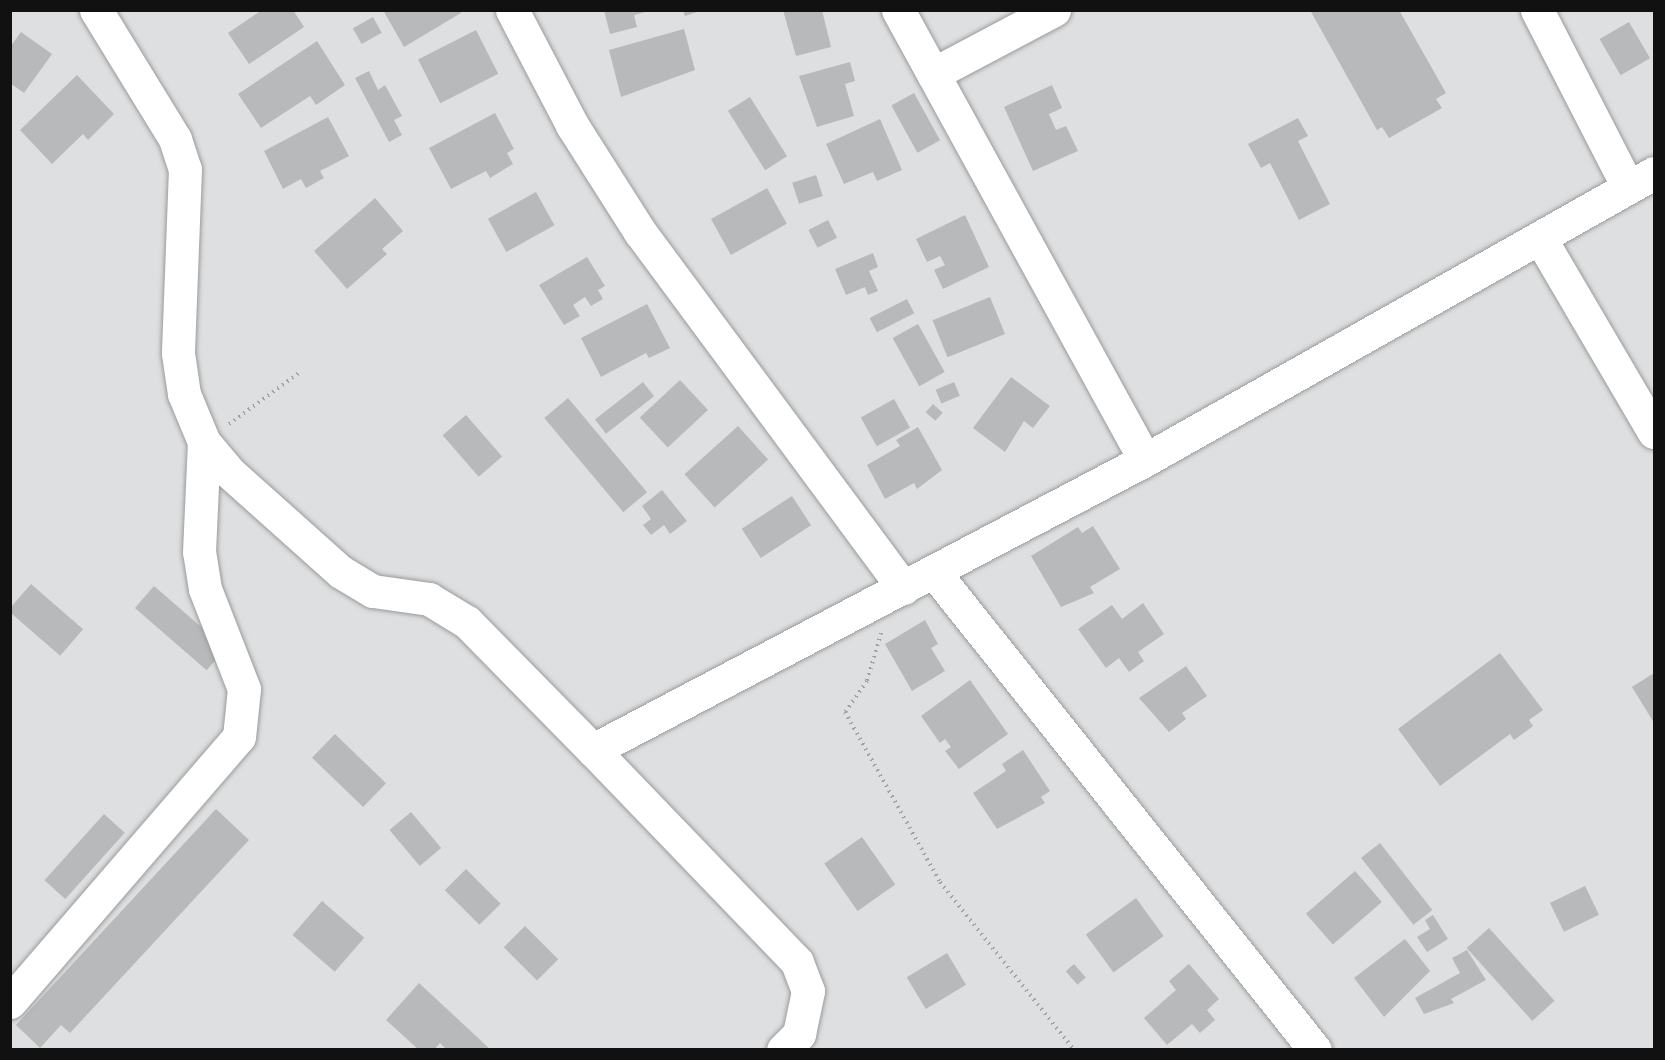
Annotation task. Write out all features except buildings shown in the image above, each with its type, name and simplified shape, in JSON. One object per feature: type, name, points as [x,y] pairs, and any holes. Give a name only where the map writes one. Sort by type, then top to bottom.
[{"type":"street","points":[[96,10],[175,139],[185,169],[178,352],[184,394],[204,442],[229,472],[340,572],[374,591],[429,599],[467,622],[797,962],[808,991],[799,1034],[783,1050]]},
{"type":"street","points":[[512,10],[572,125],[640,232],[891,594]]},
{"type":"street","points":[[898,10],[1145,460]]},
{"type":"street","points":[[933,74],[1054,10]]},
{"type":"street","points":[[593,750],[1145,460],[1641,180],[1537,10]]},
{"type":"street","points":[[1540,238],[1654,432]]},
{"type":"street","points":[[10,1002],[238,737],[244,689],[205,589],[199,552],[204,442]]},
{"type":"street","points":[[934,572],[1315,1050]]},
{"type":"path","points":[[204,442],[298,373]]},
{"type":"path","points":[[891,594],[881,638],[867,681],[845,712],[940,882],[1074,1050]]}]
